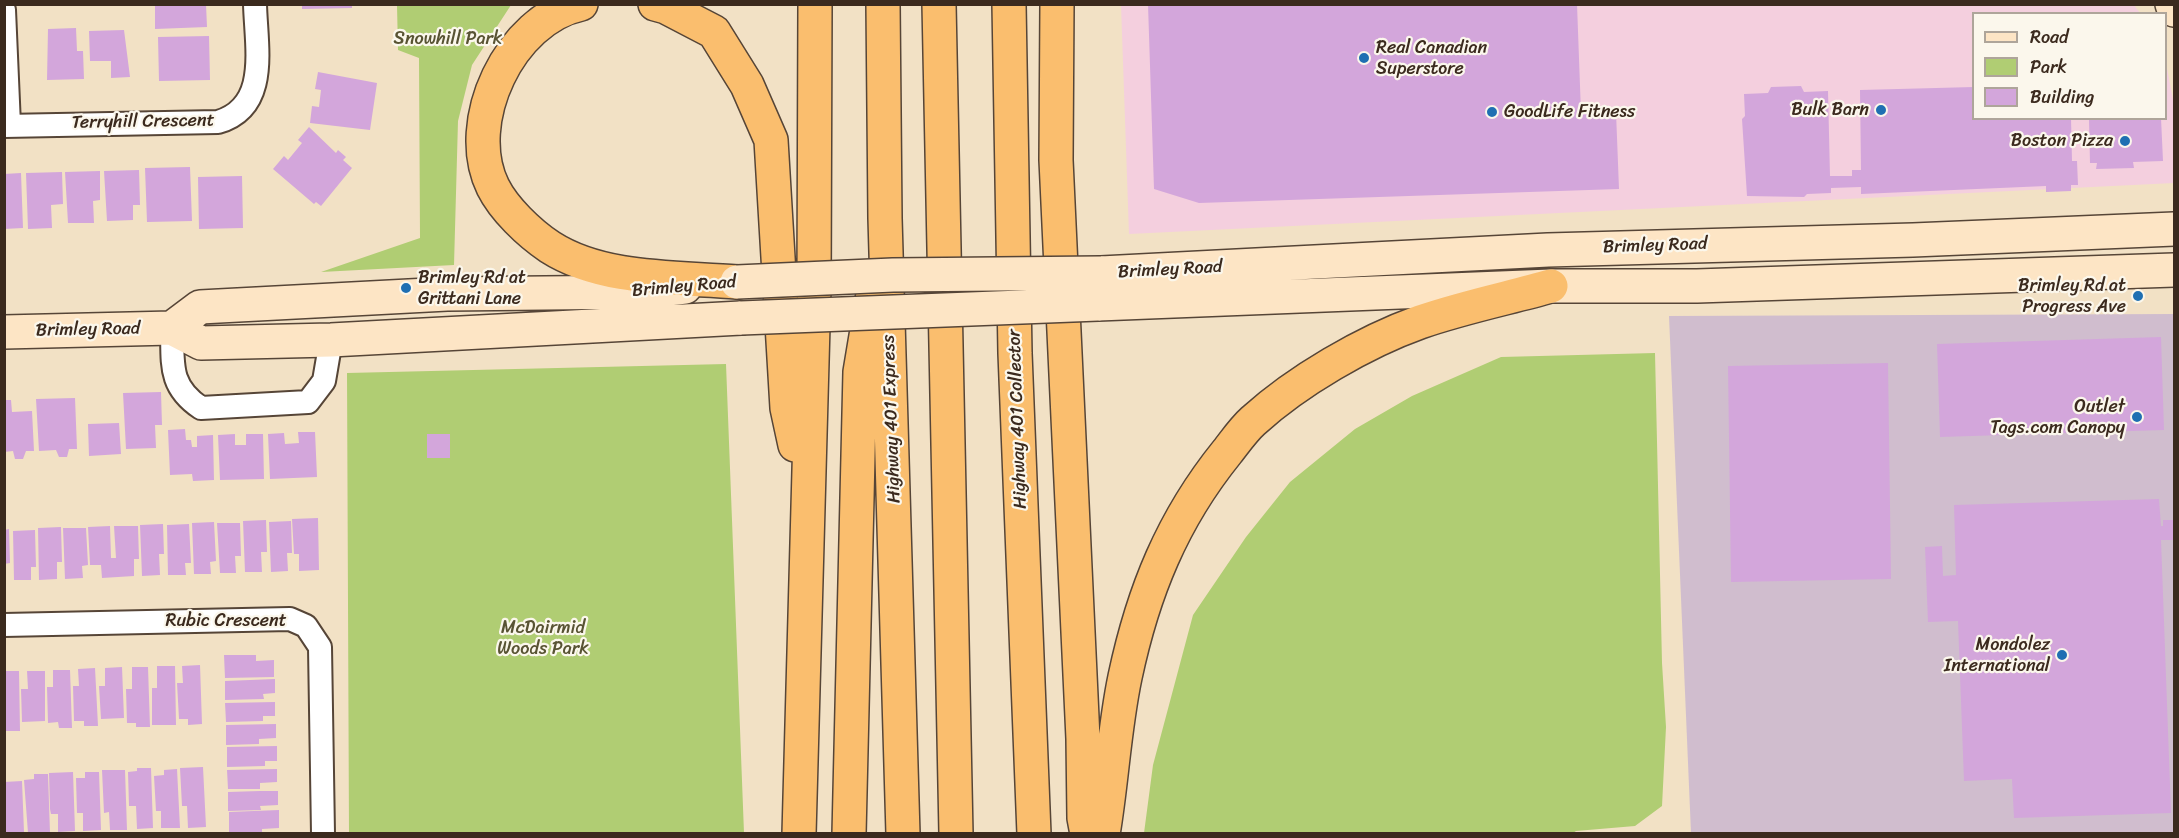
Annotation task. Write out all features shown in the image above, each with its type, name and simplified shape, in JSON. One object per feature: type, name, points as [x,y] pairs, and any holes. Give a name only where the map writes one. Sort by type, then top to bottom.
[{"type":"highway","points":[[581,4],[564,8],[537,25],[507,60],[488,98],[482,148],[493,187],[516,218],[550,246],[584,263],[637,274],[737,282]]},
{"type":"highway","points":[[655,4],[666,7],[714,32],[747,85],[771,140],[787,408],[807,505]]},
{"type":"highway","points":[[799,834],[814,289],[815,4]]},
{"type":"highway","name":"Highway 401 Express","points":[[883,4],[885,218],[903,834]]},
{"type":"highway","points":[[939,4],[956,834]]},
{"type":"highway","name":"Highway 401 Collector","points":[[1009,4],[1015,353],[1034,834]]},
{"type":"highway","points":[[1057,4],[1058,206],[1083,739],[1083,818],[1087,834]]},
{"type":"highway","points":[[849,834],[860,372],[885,218]]},
{"type":"highway","points":[[1103,834],[1114,740],[1125,676],[1143,607],[1167,543],[1205,479],[1252,422],[1290,392],[1350,354],[1419,322],[1551,286]]},
{"type":"main road","points":[[2172,4],[2175,10]]},
{"type":"main road","name":"Brimley Road","points":[[4,332],[172,328],[201,343],[331,340],[741,318],[1606,248],[1913,240],[2175,229]]},
{"type":"main road","points":[[1913,240],[1914,279]]},
{"type":"main road","name":"Brimley Road","points":[[172,328],[200,307],[447,294],[642,292],[737,282],[893,275],[1100,288],[1697,286],[2175,270]]},
{"type":"street","name":"Terryhill Crescent","points":[[7,125],[218,122],[234,117],[252,95],[255,82],[258,62],[255,4]]},
{"type":"street","points":[[4,10],[7,125]]},
{"type":"street","points":[[172,328],[175,380],[186,398],[201,408],[308,402],[324,381],[331,340]]},
{"type":"street","name":"Rubic Crescent","points":[[4,625],[290,619],[306,626],[320,647],[323,834]]},
{"type":"shaded area","points":[[1121,5],[2134,5],[2139,12],[1972,12],[1972,120],[2167,120],[2167,68],[2174,105],[2174,183],[1129,234]]},
{"type":"shaded area","points":[[2174,314],[2174,833],[1691,833],[1669,316]]},
{"type":"green space","name":"Snowhill Park","points":[[397,5],[511,5],[472,65],[458,121],[454,265],[321,272],[420,238],[419,58],[398,50]]},
{"type":"green space","points":[[1655,353],[1662,663],[1666,727],[1662,806],[1635,826],[1573,833],[1144,833],[1153,765],[1193,615],[1246,537],[1290,482],[1355,429],[1412,396],[1501,357]]},
{"type":"green space","name":"McDairmid Woods Park","points":[[726,364],[744,833],[349,833],[347,373]]},
{"type":"building","points":[[155,4],[206,4],[207,27],[155,29]]},
{"type":"building","points":[[302,4],[352,4],[352,8],[302,9]]},
{"type":"building","name":"Real Canadian Superstore","points":[[1148,4],[1577,4],[1581,113],[1616,112],[1619,189],[1199,203],[1154,189]]},
{"type":"building","points":[[76,28],[77,51],[83,51],[84,79],[47,80],[48,29]]},
{"type":"building","points":[[124,30],[130,77],[111,78],[111,61],[90,61],[89,31]]},
{"type":"building","points":[[209,36],[210,80],[159,81],[158,37]]},
{"type":"building","points":[[318,72],[377,83],[370,130],[310,123],[312,106],[319,107],[321,90],[315,89]]},
{"type":"building","points":[[1801,86],[1804,92],[1828,91],[1830,176],[1852,176],[1852,170],[1861,170],[1860,90],[1972,87],[1972,120],[2071,120],[2072,161],[2077,161],[2078,185],[2071,185],[2071,191],[2046,192],[2046,186],[1861,194],[1861,187],[1831,188],[1831,193],[1807,194],[1804,197],[1747,196],[1742,119],[1745,116],[1744,94],[1768,93],[1771,87]]},
{"type":"building","name":"Boston Pizza","points":[[2089,120],[2161,120],[2163,161],[2133,162],[2134,168],[2096,169],[2097,163],[2090,163]]},
{"type":"building","points":[[309,127],[336,153],[338,150],[346,157],[343,160],[352,168],[321,206],[316,202],[314,204],[273,169],[284,156],[288,160],[302,143],[298,140]]},
{"type":"building","points":[[190,167],[192,221],[147,222],[145,168]]},
{"type":"building","points":[[139,170],[140,205],[133,205],[133,220],[107,221],[104,171]]},
{"type":"building","points":[[100,171],[100,200],[93,201],[94,223],[68,223],[65,172]]},
{"type":"building","points":[[62,172],[63,204],[51,205],[52,228],[28,229],[26,173]]},
{"type":"building","points":[[21,173],[23,228],[4,229],[4,174]]},
{"type":"building","points":[[242,176],[243,228],[199,229],[198,177]]},
{"type":"building","points":[[2161,337],[2164,430],[1940,437],[1937,344]]},
{"type":"building","points":[[1888,363],[1891,579],[1731,582],[1728,366]]},
{"type":"building","points":[[161,392],[162,425],[155,425],[156,448],[126,449],[123,393]]},
{"type":"building","points":[[75,398],[77,449],[69,449],[67,457],[59,457],[56,450],[39,451],[36,399]]},
{"type":"building","points":[[4,400],[11,400],[12,412],[32,411],[34,451],[26,451],[23,459],[15,459],[13,451],[4,452]]},
{"type":"building","points":[[119,423],[121,454],[89,456],[88,424]]},
{"type":"building","points":[[185,429],[186,440],[191,440],[192,447],[197,447],[197,436],[213,435],[214,480],[193,481],[192,474],[170,475],[168,430]]},
{"type":"building","points":[[298,432],[315,432],[317,477],[270,479],[268,434],[284,433],[285,444],[299,443]]},
{"type":"building","points":[[235,434],[235,445],[246,445],[246,434],[263,434],[264,479],[220,480],[218,435]]},
{"type":"building","points":[[427,434],[450,434],[450,458],[427,458]]},
{"type":"building","name":"Mondolez International","points":[[2159,499],[2161,526],[2163,526],[2163,520],[2174,520],[2174,540],[2161,540],[2171,813],[2014,818],[2012,779],[1964,781],[1958,621],[1928,622],[1925,547],[1942,546],[1943,576],[1956,575],[1954,505]]},
{"type":"building","points":[[318,518],[319,570],[299,571],[299,554],[294,554],[292,519]]},
{"type":"building","points":[[266,520],[267,552],[261,552],[262,572],[245,572],[243,521]]},
{"type":"building","points":[[291,521],[292,553],[287,553],[288,571],[271,572],[269,522]]},
{"type":"building","points":[[214,522],[216,561],[210,562],[211,574],[194,574],[192,523]]},
{"type":"building","points":[[217,523],[240,523],[241,556],[235,556],[236,573],[220,573]]},
{"type":"building","points":[[163,524],[164,554],[159,554],[160,575],[142,576],[140,525]]},
{"type":"building","points":[[189,524],[191,563],[185,563],[186,575],[168,575],[167,525]]},
{"type":"building","points":[[110,526],[111,558],[116,558],[114,526],[138,526],[139,559],[134,559],[134,576],[102,578],[101,565],[90,565],[88,527]]},
{"type":"building","points":[[61,527],[62,562],[57,562],[57,579],[39,580],[38,528]]},
{"type":"building","points":[[63,528],[86,528],[88,565],[82,566],[83,578],[65,579]]},
{"type":"building","points":[[9,529],[10,563],[4,564],[4,530]]},
{"type":"building","points":[[35,530],[36,567],[31,567],[31,580],[14,580],[13,531]]},
{"type":"building","points":[[224,655],[256,655],[256,661],[274,660],[274,677],[225,678]]},
{"type":"building","points":[[200,665],[202,724],[188,725],[188,719],[179,719],[177,683],[183,683],[182,666]]},
{"type":"building","points":[[157,666],[175,666],[176,725],[152,725],[152,688],[157,688]]},
{"type":"building","points":[[122,667],[124,718],[101,719],[99,686],[105,686],[105,668]]},
{"type":"building","points":[[132,667],[148,667],[150,727],[136,727],[136,723],[127,723],[126,689],[132,689]]},
{"type":"building","points":[[95,668],[98,726],[84,726],[84,721],[74,721],[73,686],[79,686],[78,669]]},
{"type":"building","points":[[53,670],[70,670],[72,728],[59,728],[58,722],[48,723],[47,687],[53,687]]},
{"type":"building","points":[[4,671],[19,671],[20,731],[4,731]]},
{"type":"building","points":[[27,671],[45,671],[45,721],[22,722],[21,689],[28,689]]},
{"type":"building","points":[[275,679],[275,693],[263,694],[264,699],[225,700],[225,681]]},
{"type":"building","points":[[275,702],[275,716],[263,716],[263,721],[226,722],[225,703]]},
{"type":"building","points":[[276,724],[276,738],[259,739],[259,744],[226,745],[226,725]]},
{"type":"building","points":[[277,746],[277,761],[265,761],[265,766],[227,767],[227,747]]},
{"type":"building","points":[[203,767],[206,827],[188,828],[187,806],[182,806],[180,768]]},
{"type":"building","points":[[137,768],[151,768],[153,828],[137,829],[136,806],[129,806],[128,772],[137,771]]},
{"type":"building","points":[[177,769],[180,828],[161,828],[161,811],[156,811],[154,776],[164,775],[164,770]]},
{"type":"building","points":[[277,769],[277,782],[260,783],[260,789],[228,789],[227,770]]},
{"type":"building","points":[[102,770],[125,770],[127,830],[110,830],[109,812],[104,813]]},
{"type":"building","points":[[73,772],[75,831],[58,832],[58,814],[51,814],[50,809],[49,773]]},
{"type":"building","points":[[85,772],[99,772],[101,830],[83,831],[83,813],[77,813],[76,778],[85,778]]},
{"type":"building","points":[[34,774],[48,774],[50,833],[28,833],[24,780],[34,779]]},
{"type":"building","points":[[22,781],[24,832],[6,833],[4,782]]},
{"type":"building","points":[[278,791],[278,805],[260,806],[261,810],[228,811],[228,792]]},
{"type":"building","points":[[279,810],[279,828],[262,829],[262,834],[229,834],[229,812]]},
{"type":"place","name":"Real Canadian Superstore","points":[[1364,58]]},
{"type":"place","name":"Bulk Barn","points":[[1881,110]]},
{"type":"place","name":"GoodLife Fitness","points":[[1492,112]]},
{"type":"place","name":"Boston Pizza","points":[[2125,141]]},
{"type":"place","name":"Brimley Rd at Grittani Lane","points":[[406,288]]},
{"type":"place","name":"Brimley Rd at Progress Ave","points":[[2138,296]]},
{"type":"place","name":"Outlet Tags.com Canopy","points":[[2137,417]]},
{"type":"place","name":"Mondolez International","points":[[2062,655]]}]
